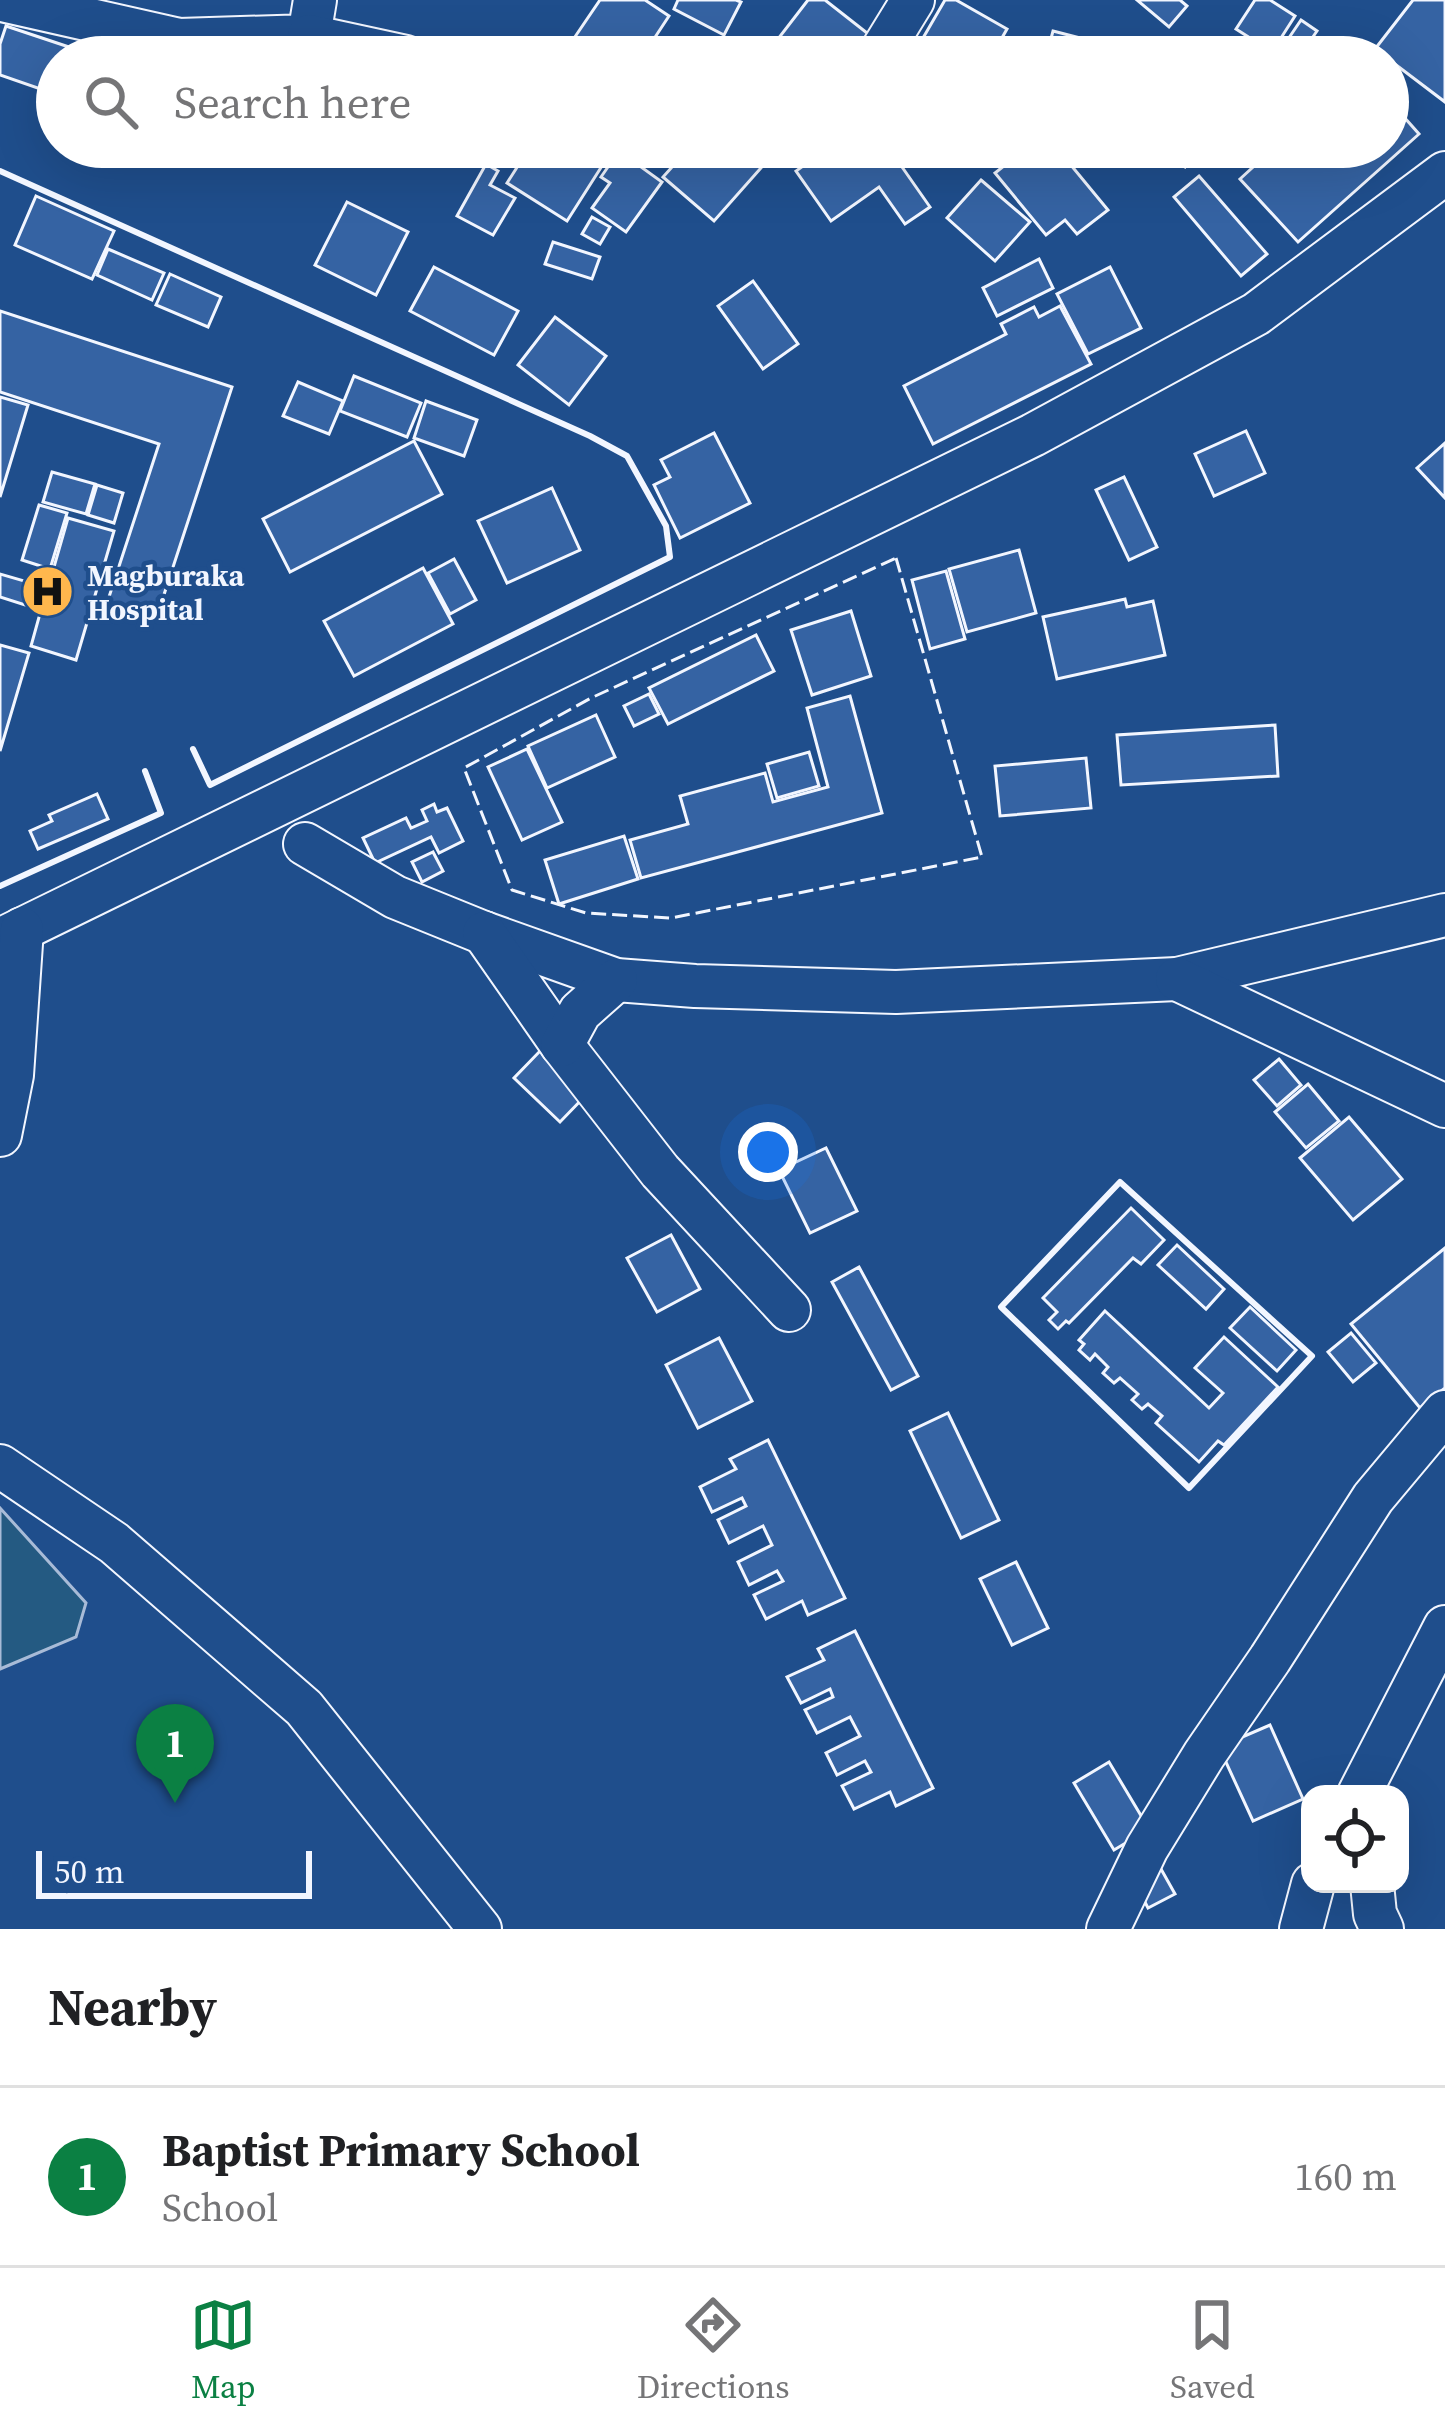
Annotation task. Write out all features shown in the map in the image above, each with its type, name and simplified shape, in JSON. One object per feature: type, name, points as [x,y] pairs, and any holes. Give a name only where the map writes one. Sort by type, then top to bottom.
[{"type":"street","points":[[2,0],[161,36]]},
{"type":"street","points":[[891,36],[913,0]]},
{"type":"street","points":[[203,36],[312,18],[355,36]]},
{"type":"street","points":[[0,1135],[12,1075],[11,934],[1033,435],[1256,314],[1445,173]]},
{"type":"street","points":[[305,844],[395,897],[616,980],[896,992],[1177,980],[1445,915]]},
{"type":"street","points":[[484,933],[562,1045],[660,1171],[789,1310]]},
{"type":"street","points":[[562,1045],[580,1012],[616,980]]},
{"type":"street","points":[[1177,980],[1445,1106]]},
{"type":"street","points":[[1108,1929],[1147,1849],[1204,1755],[1372,1498],[1445,1412]]},
{"type":"street","points":[[0,1466],[114,1543],[304,1708],[480,1929]]},
{"type":"street","points":[[1364,1785],[1445,1627]]},
{"type":"street","points":[[1373,1785],[1383,1754]]},
{"type":"street","points":[[1301,1929],[1311,1893]]},
{"type":"street","points":[[1373,1893],[1382,1929]]},
{"type":"shaded area","points":[[0,1508],[86,1603],[76,1637],[0,1669]]},
{"type":"building","points":[[600,0],[645,0],[669,16],[656,36],[576,36]]},
{"type":"building","points":[[678,0],[741,2],[724,35],[674,9]]},
{"type":"building","points":[[808,0],[825,0],[871,36],[780,36]]},
{"type":"building","points":[[945,0],[956,0],[1007,29],[1003,36],[924,36]]},
{"type":"building","points":[[1137,0],[1180,0],[1187,6],[1169,27]]},
{"type":"building","points":[[1255,0],[1270,0],[1295,16],[1282,36],[1247,36],[1236,29]]},
{"type":"building","points":[[1413,0],[1445,0],[1445,102],[1409,75],[1409,36],[1385,36]]},
{"type":"building","points":[[1301,20],[1317,31],[1314,36],[1290,36]]},
{"type":"building","points":[[6,26],[36,36],[36,87],[0,75],[0,44]]},
{"type":"building","points":[[1409,123],[1419,134],[1409,143]]},
{"type":"building","points":[[484,168],[498,171],[490,185],[515,198],[493,235],[457,216]]},
{"type":"building","points":[[517,168],[601,168],[567,221],[507,183]]},
{"type":"building","points":[[607,168],[643,168],[662,182],[626,232],[592,208],[610,183],[601,177]]},
{"type":"building","points":[[671,168],[761,168],[714,221],[663,177]]},
{"type":"building","points":[[903,168],[930,207],[905,224],[879,187],[831,221],[796,171]]},
{"type":"building","points":[[1001,168],[1073,168],[1108,210],[1077,234],[1065,220],[1046,235],[995,173]]},
{"type":"building","points":[[1252,168],[1381,168],[1298,242],[1240,179]]},
{"type":"building","points":[[1199,176],[1267,254],[1241,276],[1174,197]]},
{"type":"building","points":[[981,180],[1030,222],[995,261],[947,218]]},
{"type":"building","points":[[36,196],[114,231],[92,279],[15,245]]},
{"type":"building","points":[[347,202],[408,232],[376,295],[315,265]]},
{"type":"building","points":[[592,217],[610,227],[600,244],[582,234]]},
{"type":"building","points":[[553,242],[600,257],[592,279],[545,264]]},
{"type":"building","points":[[108,249],[164,273],[152,300],[97,275]]},
{"type":"building","points":[[1039,259],[1053,288],[997,316],[983,288]]},
{"type":"building","points":[[434,267],[518,311],[494,355],[410,311]]},
{"type":"building","points":[[1110,267],[1141,328],[1088,354],[1057,294]]},
{"type":"building","points":[[170,274],[221,297],[208,327],[156,305]]},
{"type":"building","points":[[753,281],[798,344],[763,369],[718,306]]},
{"type":"building","points":[[1060,306],[1091,364],[933,444],[904,386],[1006,334],[1001,324],[1034,307],[1039,317]]},
{"type":"building","points":[[0,311],[232,387],[156,619],[107,603],[159,444],[0,392]]},
{"type":"building","points":[[555,317],[606,356],[569,405],[518,365]]},
{"type":"building","points":[[354,376],[421,403],[407,437],[340,411]]},
{"type":"building","points":[[298,382],[343,401],[329,434],[283,416]]},
{"type":"building","points":[[0,397],[28,405],[0,497]]},
{"type":"building","points":[[426,401],[477,420],[464,456],[414,438]]},
{"type":"building","points":[[1246,431],[1265,473],[1214,496],[1195,454]]},
{"type":"building","points":[[714,433],[750,503],[680,538],[654,485],[670,477],[661,460]]},
{"type":"building","points":[[414,441],[442,494],[290,572],[263,519]]},
{"type":"building","points":[[1445,443],[1445,498],[1417,468]]},
{"type":"building","points":[[52,472],[95,484],[86,514],[43,502]]},
{"type":"building","points":[[1124,477],[1157,547],[1129,560],[1096,490]]},
{"type":"building","points":[[97,485],[123,493],[114,523],[88,515]]},
{"type":"building","points":[[552,488],[580,550],[507,583],[478,521]]},
{"type":"building","points":[[39,505],[67,513],[50,569],[22,560]]},
{"type":"building","name":"Magburaka Hospital","points":[[68,518],[114,531],[76,660],[31,646],[41,610],[0,597],[0,574],[48,588]]},
{"type":"building","points":[[1019,550],[1036,613],[967,632],[949,569]]},
{"type":"building","points":[[454,559],[476,600],[450,614],[428,573]]},
{"type":"building","points":[[423,568],[453,624],[354,676],[324,621]]},
{"type":"building","points":[[946,571],[965,639],[930,649],[912,580]]},
{"type":"building","points":[[1125,599],[1127,607],[1153,601],[1165,655],[1057,679],[1043,617]]},
{"type":"building","points":[[851,611],[871,676],[812,695],[791,630]]},
{"type":"building","points":[[756,635],[774,671],[668,724],[649,688]]},
{"type":"building","name":"Magburaka Hospital","points":[[0,645],[29,653],[0,751]]},
{"type":"building","points":[[649,694],[659,714],[634,726],[624,706]]},
{"type":"building","points":[[850,696],[882,813],[641,878],[630,840],[688,824],[680,796],[765,773],[773,802],[828,787],[807,708]]},
{"type":"building","points":[[596,715],[615,757],[547,788],[528,746]]},
{"type":"building","points":[[1275,725],[1278,776],[1121,785],[1117,735]]},
{"type":"building","points":[[527,749],[562,822],[522,840],[488,767]]},
{"type":"building","points":[[809,752],[819,786],[777,798],[767,764]]},
{"type":"building","points":[[1086,758],[1091,808],[1000,816],[995,766]]},
{"type":"building","points":[[97,794],[108,819],[38,849],[30,831],[52,821],[49,815]]},
{"type":"building","points":[[434,804],[437,812],[447,808],[463,841],[439,853],[431,837],[375,863],[363,838],[406,818],[411,828],[427,821],[422,810]]},
{"type":"building","points":[[624,836],[638,879],[559,904],[545,860]]},
{"type":"building","points":[[433,852],[443,871],[422,882],[412,862]]},
{"type":"building","points":[[541,1050],[587,1094],[560,1122],[514,1078]]},
{"type":"building","points":[[1279,1059],[1301,1085],[1277,1106],[1254,1080]]},
{"type":"building","points":[[1308,1084],[1339,1121],[1306,1148],[1275,1112]]},
{"type":"building","points":[[1349,1117],[1402,1179],[1353,1220],[1300,1158]]},
{"type":"building","points":[[826,1148],[857,1211],[810,1233],[779,1170]]},
{"type":"building","points":[[1131,1208],[1164,1240],[1141,1264],[1133,1258],[1058,1329],[1049,1320],[1057,1312],[1043,1298]]},
{"type":"building","points":[[671,1235],[700,1289],[657,1312],[627,1258]]},
{"type":"building","points":[[1177,1245],[1224,1289],[1206,1309],[1158,1265]]},
{"type":"building","points":[[1445,1248],[1445,1388],[1420,1408],[1351,1324]]},
{"type":"building","points":[[859,1267],[918,1376],[891,1390],[832,1282]]},
{"type":"building","points":[[1250,1307],[1296,1350],[1277,1371],[1230,1328]]},
{"type":"building","points":[[1105,1311],[1209,1408],[1223,1393],[1195,1368],[1224,1337],[1278,1387],[1224,1445],[1218,1441],[1199,1462],[1156,1423],[1162,1416],[1148,1404],[1142,1409],[1132,1400],[1138,1394],[1120,1378],[1114,1383],[1103,1373],[1108,1367],[1095,1354],[1090,1360],[1079,1350],[1084,1344],[1079,1340]]},
{"type":"building","points":[[1351,1333],[1376,1363],[1353,1382],[1328,1352]]},
{"type":"building","points":[[719,1338],[752,1401],[698,1428],[666,1365]]},
{"type":"building","points":[[948,1413],[999,1520],[961,1538],[910,1431]]},
{"type":"building","points":[[768,1440],[845,1598],[808,1615],[802,1601],[766,1619],[754,1595],[783,1581],[777,1571],[749,1585],[738,1562],[772,1545],[763,1526],[729,1543],[718,1520],[746,1506],[742,1498],[712,1512],[700,1487],[736,1469],[730,1459]]},
{"type":"building","points":[[1016,1562],[1048,1628],[1012,1645],[980,1579]]},
{"type":"building","points":[[855,1631],[933,1788],[896,1806],[890,1792],[854,1809],[842,1786],[871,1772],[865,1761],[837,1775],[826,1753],[860,1736],[850,1717],[817,1733],[805,1710],[833,1697],[830,1689],[801,1703],[787,1677],[824,1660],[818,1649]]},
{"type":"building","points":[[1270,1725],[1301,1800],[1253,1821],[1219,1747]]},
{"type":"building","points":[[1109,1762],[1149,1829],[1114,1850],[1074,1783]]},
{"type":"building","points":[[1161,1869],[1175,1894],[1148,1908],[1135,1883]]},
{"type":"fence","points":[[896,558],[982,857],[671,918],[586,913],[512,890],[464,768],[591,698],[896,558]]},
{"type":"wall","points":[[0,171],[590,436],[627,456],[666,526],[670,557],[210,785],[193,749]]},
{"type":"wall","points":[[0,886],[161,813],[145,771]]},
{"type":"wall","points":[[1120,1182],[1312,1356],[1189,1488],[1001,1307],[1120,1182]]},
{"type":"place","name":"Magburaka Hospital","points":[[48,592]]},
{"type":"place","name":"Baptist Primary School","points":[[175,1803]]}]
